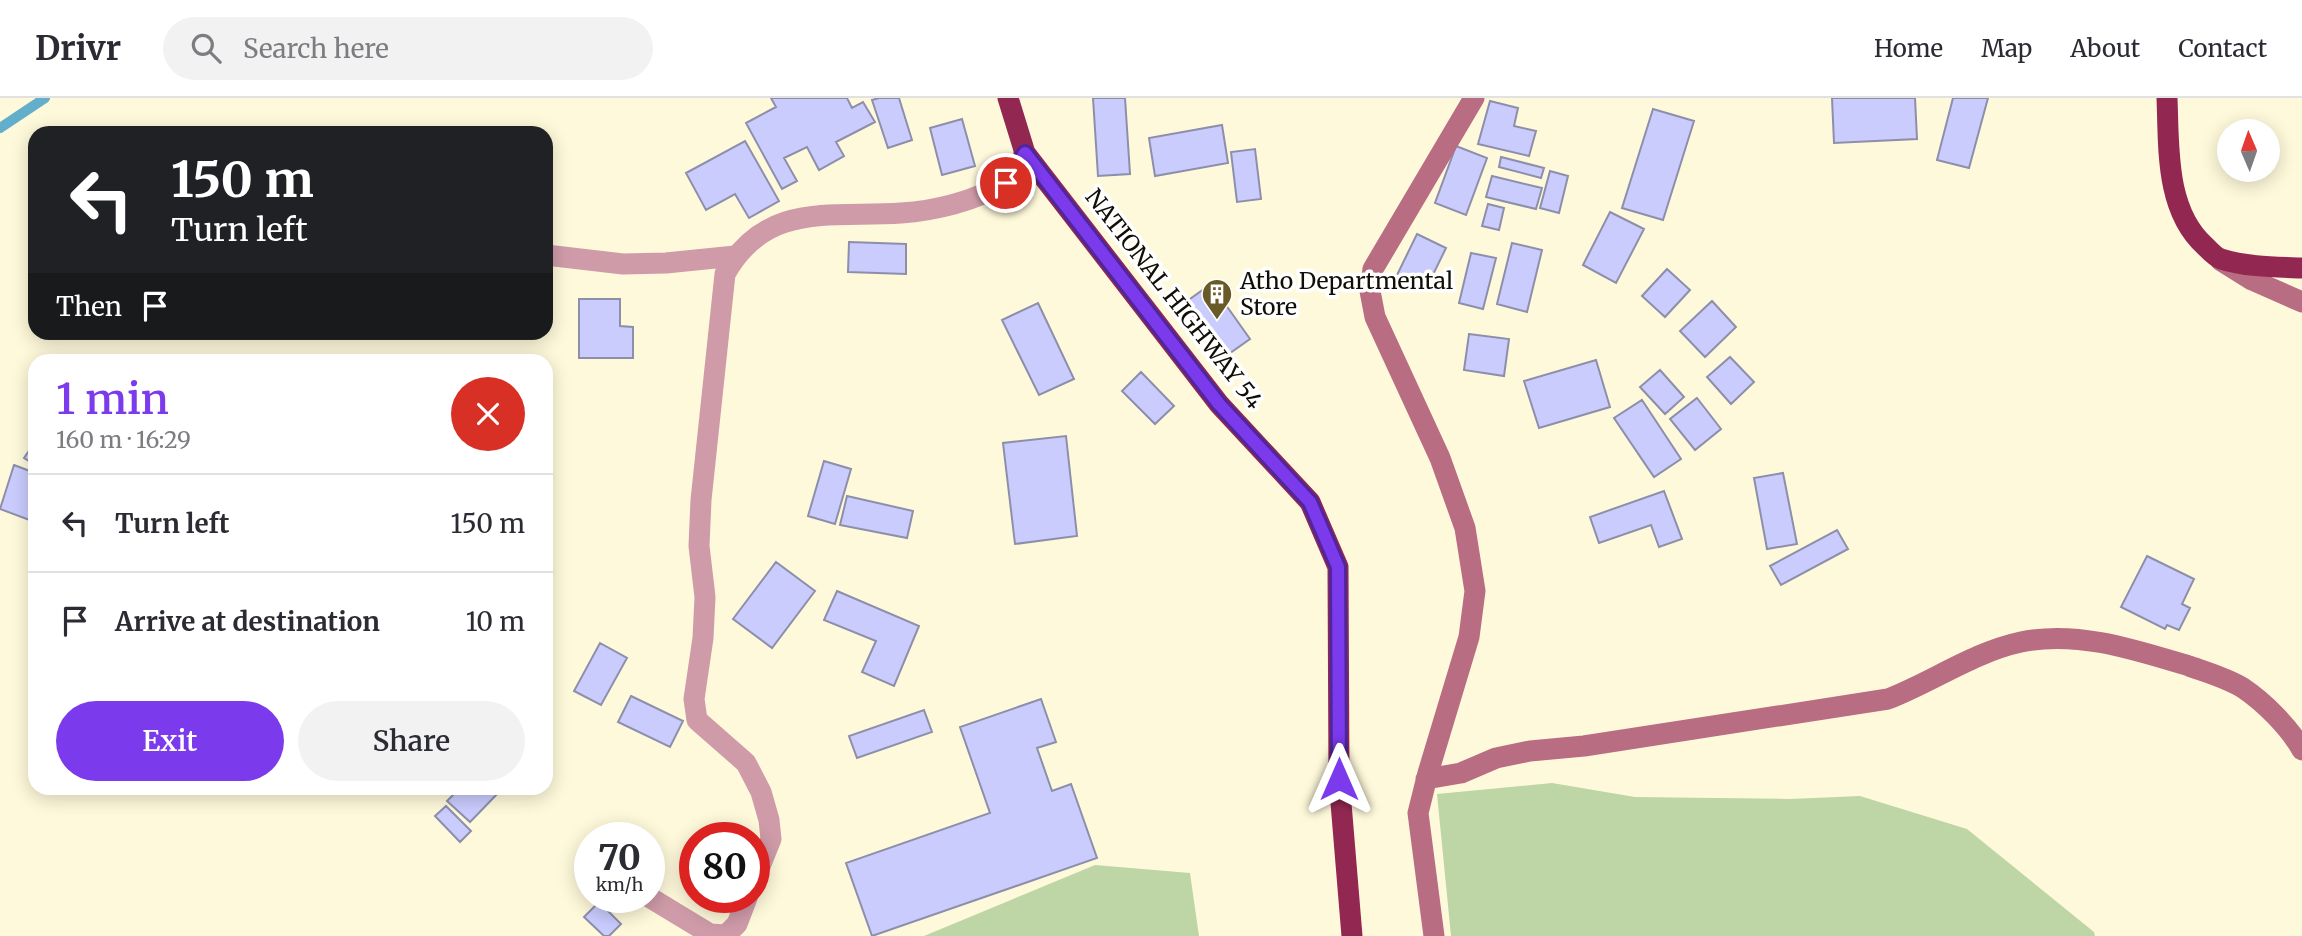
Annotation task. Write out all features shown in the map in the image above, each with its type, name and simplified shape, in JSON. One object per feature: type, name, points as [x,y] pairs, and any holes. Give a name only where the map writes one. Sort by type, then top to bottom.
[{"type":"highway","name":"NATIONAL HIGHWAY 54","points":[[1008,98],[1025,153],[1219,404],[1310,502],[1338,567],[1339,779],[1352,936]]},
{"type":"highway","points":[[2167,98],[2169,161],[2178,203],[2191,233],[2219,259],[2260,266],[2302,268]]},
{"type":"street","points":[[1434,936],[1418,813],[1469,637],[1475,591],[1465,528],[1440,458],[1374,317],[1370,291],[1373,270],[1474,98]]},
{"type":"street","points":[[769,822],[761,792],[746,763],[697,720],[694,699],[703,638],[705,597],[699,546],[701,500],[725,274],[735,256],[758,235],[782,222],[808,215],[903,213],[964,201],[1006,183],[1025,153]]},
{"type":"street","points":[[553,256],[623,264],[735,256]]},
{"type":"street","points":[[2219,259],[2252,280],[2302,302]]},
{"type":"street","points":[[1426,779],[1461,773],[1496,758],[1530,751],[1584,746],[1888,699],[1923,686],[1991,652],[2022,642],[2069,640],[2128,647],[2211,674],[2243,688],[2270,712],[2302,750]]},
{"type":"street","points":[[665,907],[710,934],[726,935],[737,924],[741,913]]},
{"type":"green space","points":[[1552,783],[1635,797],[1790,799],[1860,796],[1967,829],[2094,932],[2095,936],[1451,936],[1437,794]]},
{"type":"green space","points":[[1095,865],[1190,873],[1199,936],[924,936]]},
{"type":"building","points":[[771,98],[847,98],[852,108],[863,102],[875,122],[836,142],[844,156],[819,170],[807,147],[784,158],[797,181],[782,189],[746,123],[776,107]]},
{"type":"building","points":[[899,98],[912,140],[888,148],[872,100]]},
{"type":"building","points":[[1093,98],[1125,98],[1130,174],[1098,176]]},
{"type":"building","points":[[1832,98],[1915,98],[1917,139],[1834,143]]},
{"type":"building","points":[[1953,98],[1988,98],[1969,168],[1937,160]]},
{"type":"building","points":[[1490,101],[1518,108],[1514,126],[1536,131],[1529,156],[1478,144]]},
{"type":"building","points":[[1653,109],[1694,121],[1663,220],[1622,208]]},
{"type":"building","points":[[962,119],[975,166],[942,175],[930,128]]},
{"type":"building","points":[[1222,125],[1228,163],[1155,176],[1149,138]]},
{"type":"building","points":[[745,141],[779,201],[749,218],[735,194],[706,210],[686,173]]},
{"type":"building","points":[[1456,146],[1487,158],[1466,215],[1435,203]]},
{"type":"building","points":[[1255,149],[1261,199],[1237,202],[1231,152]]},
{"type":"building","points":[[1501,157],[1544,168],[1541,178],[1499,167]]},
{"type":"building","points":[[1550,171],[1568,176],[1559,213],[1540,208]]},
{"type":"building","points":[[1492,176],[1542,188],[1536,209],[1486,197]]},
{"type":"building","points":[[1488,204],[1504,208],[1499,230],[1482,226]]},
{"type":"building","points":[[1610,212],[1644,229],[1616,283],[1583,265]]},
{"type":"building","points":[[1417,234],[1446,248],[1426,289],[1397,275]]},
{"type":"building","points":[[849,242],[906,244],[906,274],[848,272]]},
{"type":"building","points":[[1512,243],[1542,250],[1527,312],[1497,304]]},
{"type":"building","points":[[1471,253],[1496,258],[1483,309],[1459,303]]},
{"type":"building","points":[[1667,269],[1690,290],[1665,317],[1642,296]]},
{"type":"building","name":"Atho Departmental Store","points":[[1211,284],[1250,339],[1223,358],[1183,304]]},
{"type":"building","points":[[579,299],[620,299],[620,326],[633,327],[633,358],[579,358]]},
{"type":"building","points":[[1712,301],[1736,327],[1705,357],[1680,331]]},
{"type":"building","points":[[1038,303],[1074,379],[1039,395],[1002,320]]},
{"type":"building","points":[[1469,334],[1509,339],[1504,376],[1464,370]]},
{"type":"building","points":[[1730,357],[1754,382],[1731,404],[1707,377]]},
{"type":"building","points":[[1596,360],[1610,407],[1539,428],[1524,381]]},
{"type":"building","points":[[1660,370],[1684,397],[1665,414],[1640,387]]},
{"type":"building","points":[[1141,372],[1174,406],[1155,424],[1122,391]]},
{"type":"building","points":[[1697,398],[1721,429],[1695,450],[1670,419]]},
{"type":"building","points":[[1642,400],[1681,459],[1654,477],[1614,418]]},
{"type":"building","points":[[1066,436],[1077,536],[1015,544],[1003,443]]},
{"type":"building","points":[[824,461],[851,469],[835,524],[808,516]]},
{"type":"building","points":[[14,465],[28,470],[28,520],[0,509]]},
{"type":"building","points":[[1783,473],[1797,544],[1767,549],[1754,478]]},
{"type":"building","points":[[1664,491],[1682,539],[1659,547],[1651,525],[1599,543],[1590,517]]},
{"type":"building","points":[[847,496],[913,511],[907,538],[840,525]]},
{"type":"building","points":[[1837,530],[1848,549],[1781,585],[1770,566]]},
{"type":"building","points":[[2147,556],[2194,579],[2182,604],[2190,608],[2179,630],[2167,625],[2165,629],[2121,607]]},
{"type":"building","points":[[776,562],[815,591],[772,648],[733,619]]},
{"type":"building","points":[[837,591],[919,626],[894,686],[862,672],[876,641],[824,620]]},
{"type":"building","points":[[600,643],[627,658],[601,705],[574,691]]},
{"type":"building","points":[[631,696],[683,721],[670,747],[618,722]]},
{"type":"building","points":[[1041,699],[1056,742],[1037,748],[1052,791],[1071,784],[1097,858],[872,936],[846,863],[990,813],[960,727]]},
{"type":"building","points":[[924,710],[932,732],[857,758],[849,736]]},
{"type":"building","points":[[453,795],[496,795],[470,822],[447,801]]},
{"type":"building","points":[[446,806],[471,831],[460,842],[435,816]]},
{"type":"building","points":[[588,913],[610,913],[621,924],[609,936],[604,936],[584,917]]},
{"type":"waterway","points":[[0,128],[45,98]]},
{"type":"place","name":"Atho Departmental Store","points":[[1217,321]]},
{"type":"route","points":[[1006,183],[1025,153],[1219,404],[1310,502],[1338,567],[1339,779]]}]
